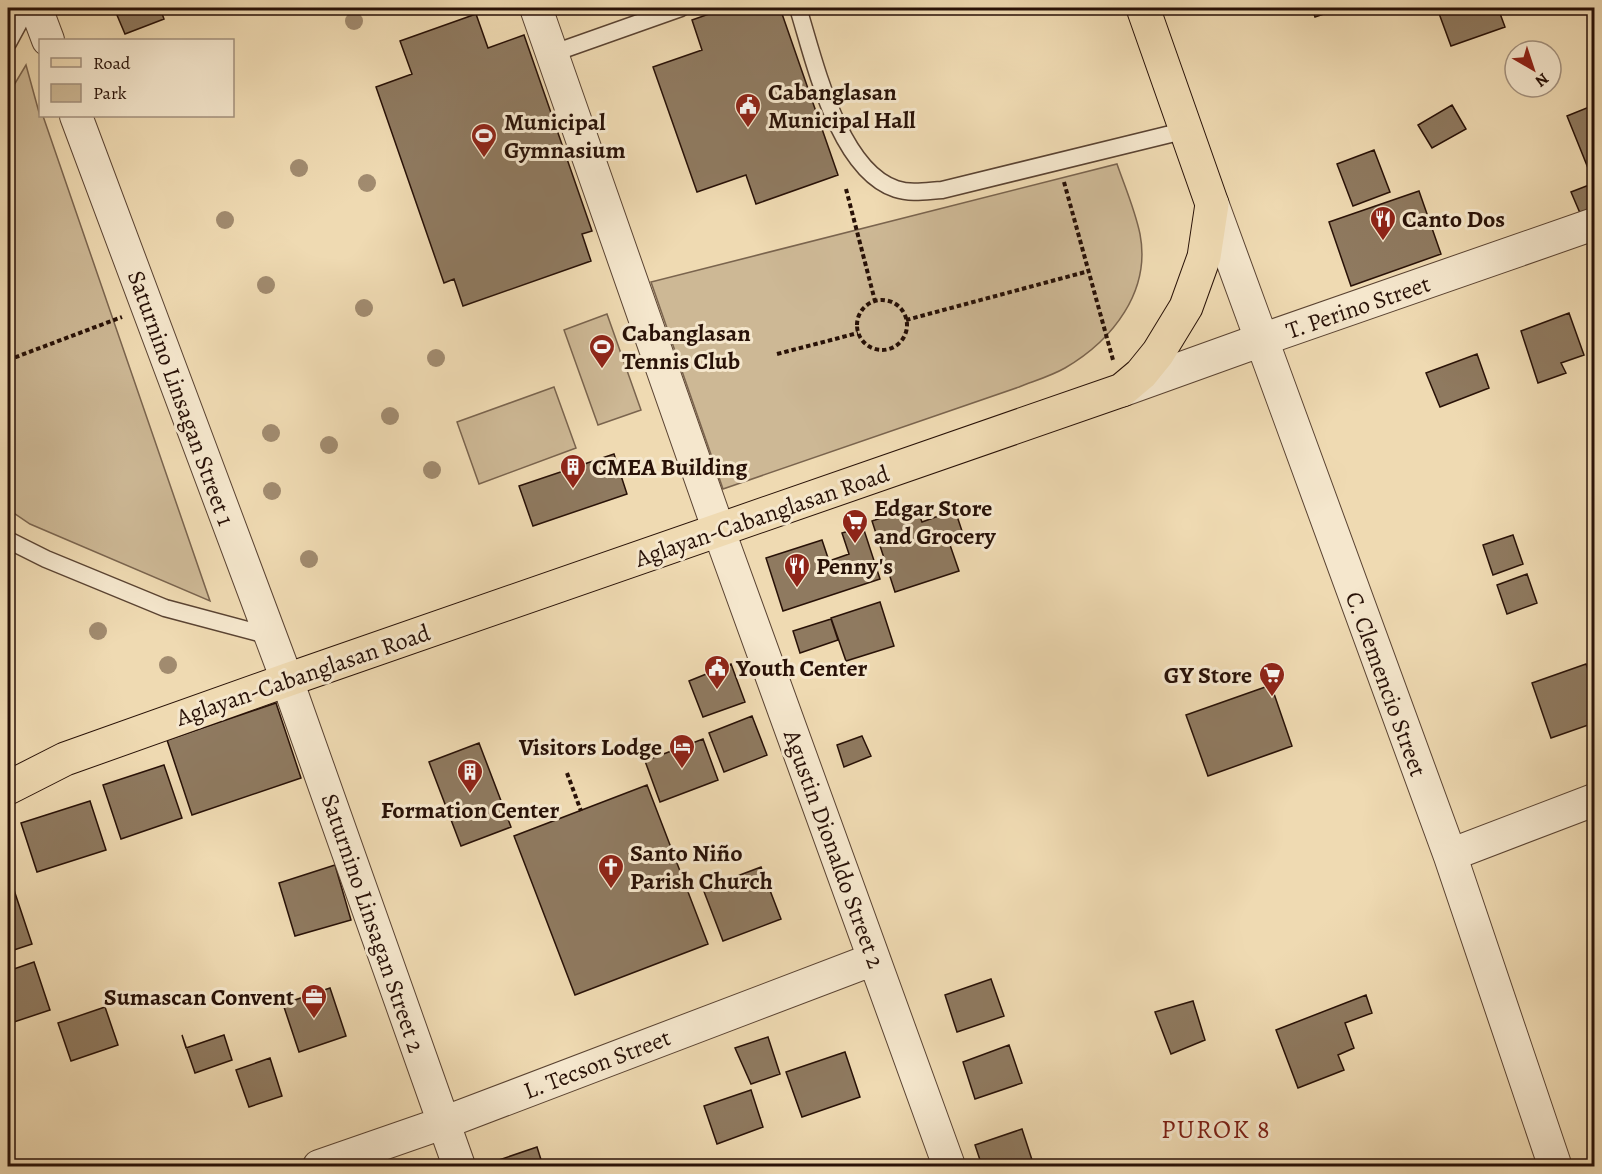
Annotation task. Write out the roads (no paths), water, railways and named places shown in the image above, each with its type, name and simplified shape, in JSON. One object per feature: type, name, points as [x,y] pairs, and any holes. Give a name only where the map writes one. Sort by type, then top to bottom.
[{"type":"main road","name":"Aglayan-Cabanglasan Road","points":[[8,788],[65,759],[1122,390],[1141,374],[1158,353],[1186,307],[1204,257],[1212,204],[1143,8]]},
{"type":"street","points":[[36,8],[48,39]]},
{"type":"street","name":"Agustin Dionaldo Street 2","points":[[536,8],[719,531],[949,1167]]},
{"type":"street","name":"Saturnino Linsagan Street 1","points":[[76,117],[287,680]]},
{"type":"street","name":"C. Clemencio Street","points":[[1212,204],[1450,855],[1555,1167]]},
{"type":"street","name":"T. Perino Street","points":[[1122,390],[1594,224]]},
{"type":"street","name":"Saturnino Linsagan Street 2","points":[[287,680],[459,1167]]},
{"type":"street","points":[[1450,855],[1594,800]]},
{"type":"street","name":"L. Tecson Street","points":[[320,1167],[443,1123],[874,959]]},
{"type":"lane","points":[[8,43],[27,8]]},
{"type":"lane","points":[[551,54],[681,8]]},
{"type":"lane","points":[[798,8],[834,114],[860,162],[876,178],[895,189],[914,193],[942,190],[1187,130]]},
{"type":"lane","points":[[8,540],[46,559],[165,608],[270,636]]},
{"type":"place","name":"Cabanglasan Municipal Hall","points":[[748,129]]},
{"type":"place","name":"Municipal Gymnasium","points":[[484,159]]},
{"type":"place","name":"Canto Dos","points":[[1383,242]]},
{"type":"place","name":"Cabanglasan Tennis Club","points":[[602,370]]},
{"type":"place","name":"CMEA Building","points":[[573,490]]},
{"type":"place","name":"Edgar Store and Grocery","points":[[855,545]]},
{"type":"place","name":"Penny's","points":[[797,589]]},
{"type":"place","name":"Youth Center","points":[[717,691]]},
{"type":"place","name":"GY Store","points":[[1272,698]]},
{"type":"place","name":"Visitors Lodge","points":[[682,770]]},
{"type":"place","name":"Formation Center","points":[[470,795]]},
{"type":"place","name":"Santo Niño Parish Church","points":[[611,890]]},
{"type":"place","name":"Sumascan Convent","points":[[314,1020]]},
{"type":"district","name":"PUROK 8","points":[[1216,1129]]}]
